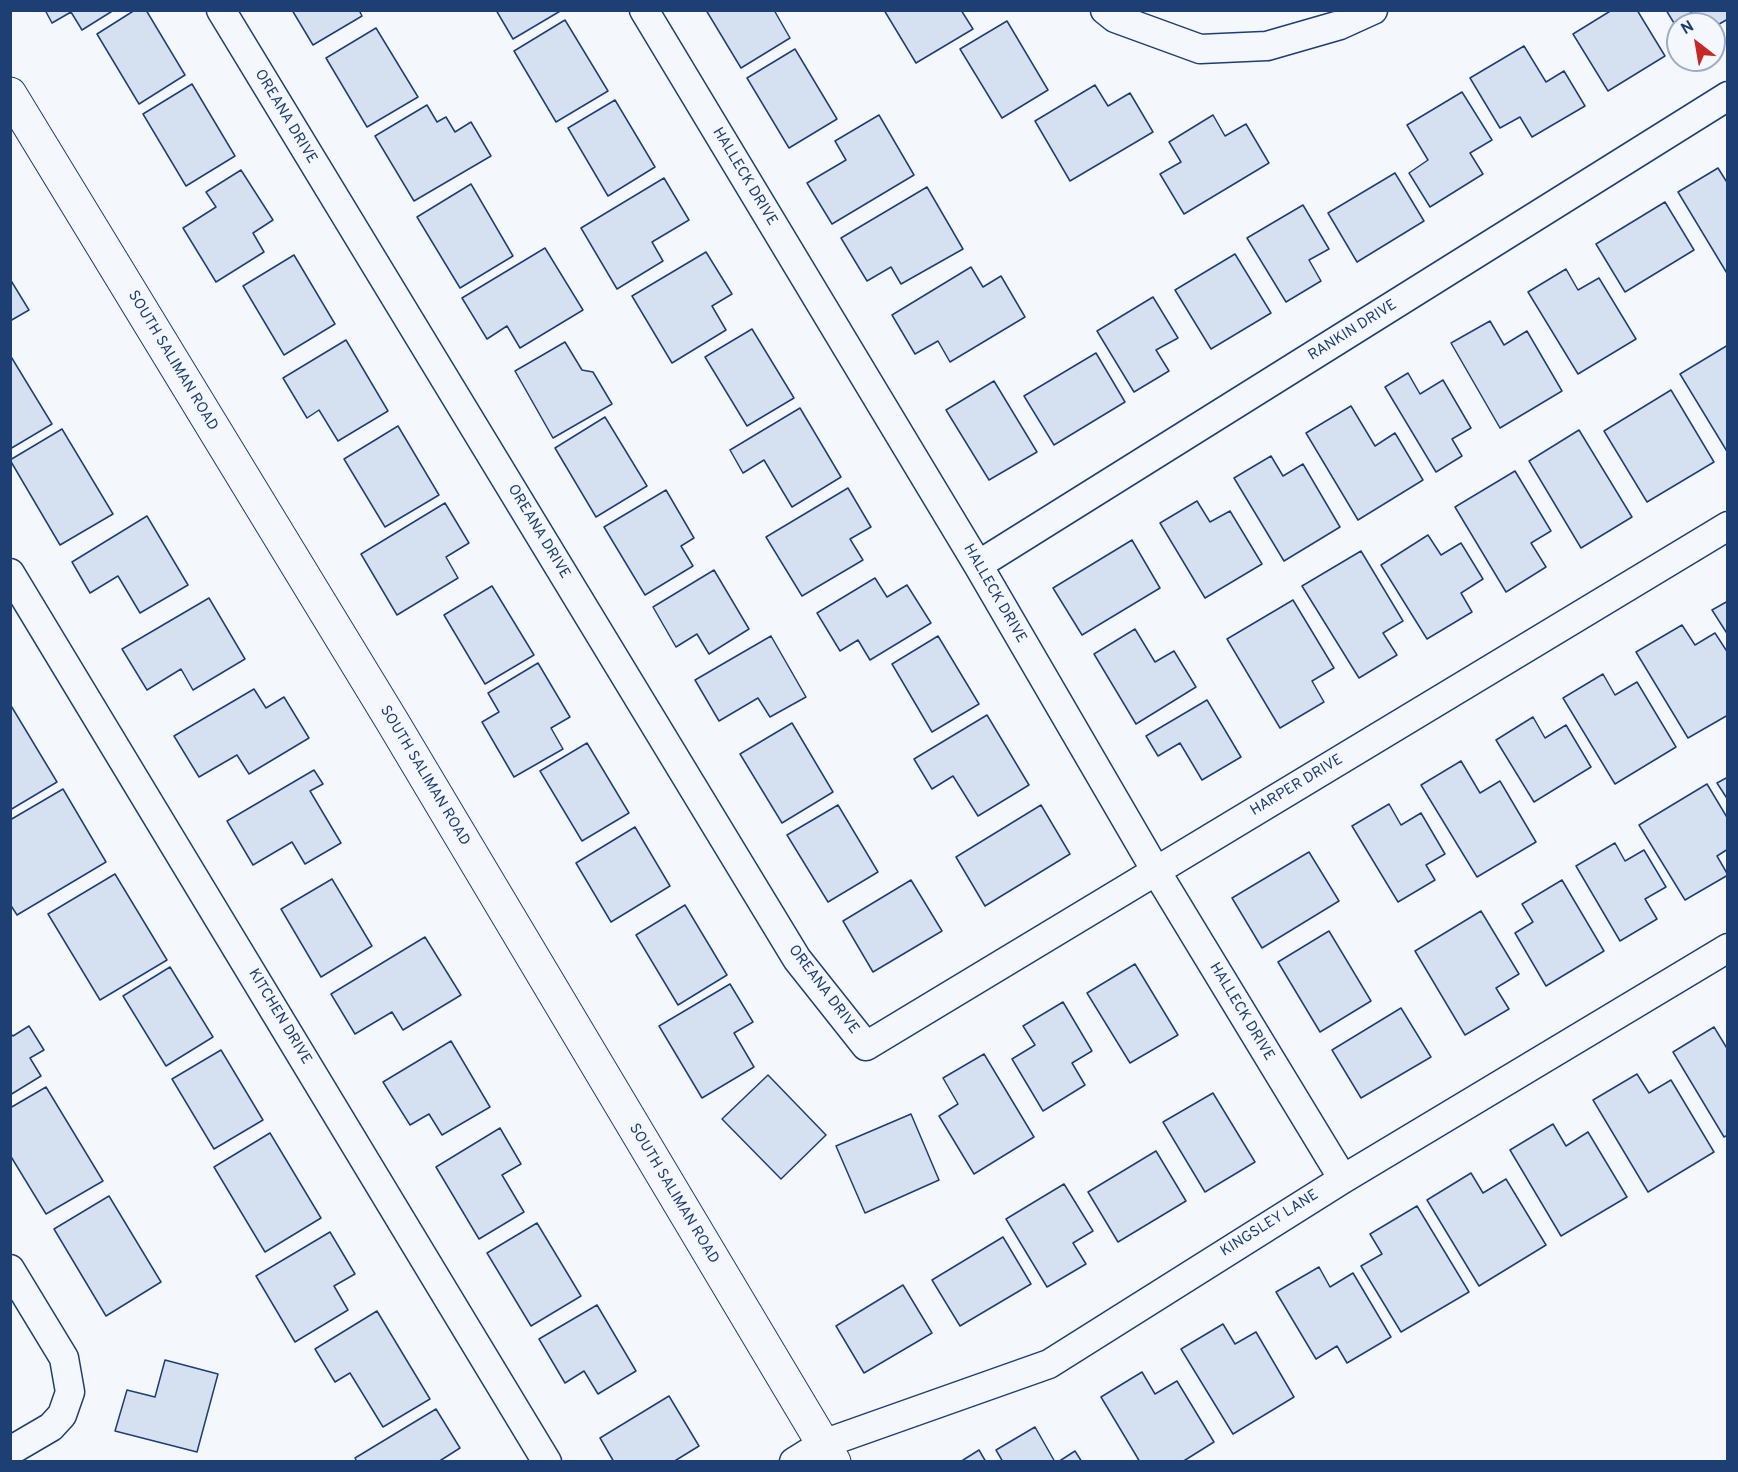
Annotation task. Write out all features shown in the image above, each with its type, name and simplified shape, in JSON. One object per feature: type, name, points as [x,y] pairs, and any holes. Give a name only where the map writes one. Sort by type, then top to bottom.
[{"type":"street","name":"OREANA DRIVE","points":[[221,10],[797,959],[866,1046]]},
{"type":"street","name":"HALLECK DRIVE","points":[[644,10],[978,565],[1156,872],[1343,1179]]},
{"type":"street","points":[[1105,10],[1115,18],[1200,49],[1268,46],[1340,25],[1373,10]]},
{"type":"street","name":"SOUTH SALIMAN ROAD","points":[[10,94],[398,732],[828,1453]]},
{"type":"street","name":"RANKIN DRIVE","points":[[978,565],[1728,96]]},
{"type":"street","name":"HARPER DRIVE","points":[[866,1046],[1728,526]]},
{"type":"street","name":"KITCHEN DRIVE","points":[[10,573],[547,1461]]},
{"type":"street","name":"KINGSLEY LANE","points":[[794,1461],[828,1453],[1049,1364],[1343,1179],[1728,948]]},
{"type":"street","points":[[10,1269],[64,1358],[70,1392],[62,1415],[51,1427],[10,1451]]},
{"type":"building","points":[[45,10],[114,10],[82,30],[71,12],[52,23]]},
{"type":"building","points":[[135,10],[146,10],[185,75],[139,104],[97,34]]},
{"type":"building","points":[[292,10],[359,10],[362,16],[313,45]]},
{"type":"building","points":[[496,10],[562,10],[513,39]]},
{"type":"building","points":[[706,10],[774,10],[790,38],[741,68]]},
{"type":"building","points":[[884,10],[961,10],[973,29],[916,63]]},
{"type":"building","points":[[1612,10],[1637,10],[1665,56],[1608,91],[1573,34]]},
{"type":"building","points":[[1666,10],[1728,10],[1728,19],[1726,20],[1726,12],[1667,12]]},
{"type":"building","points":[[565,20],[608,91],[556,122],[514,51]]},
{"type":"building","points":[[1007,21],[1048,90],[1002,118],[960,49]]},
{"type":"building","points":[[376,28],[418,97],[367,127],[326,58]]},
{"type":"building","points":[[1524,46],[1546,82],[1564,71],[1585,106],[1532,137],[1520,117],[1500,128],[1470,78]]},
{"type":"building","points":[[795,49],[837,119],[789,148],[747,78]]},
{"type":"building","points":[[192,84],[235,156],[186,186],[143,114]]},
{"type":"building","points":[[1095,85],[1108,106],[1130,93],[1153,132],[1070,181],[1035,121]]},
{"type":"building","points":[[1462,92],[1492,140],[1470,153],[1483,174],[1430,207],[1409,173],[1428,160],[1407,125]]},
{"type":"building","points":[[615,100],[655,167],[608,196],[568,128]]},
{"type":"building","points":[[427,105],[437,122],[446,117],[455,132],[471,122],[491,156],[414,201],[375,136]]},
{"type":"building","points":[[879,115],[914,175],[832,224],[807,183],[846,160],[835,141]]},
{"type":"building","points":[[1213,115],[1225,136],[1246,124],[1269,163],[1184,214],[1160,174],[1181,162],[1169,142]]},
{"type":"building","points":[[1718,168],[1728,184],[1728,275],[1678,192]]},
{"type":"building","points":[[241,170],[273,220],[253,233],[264,252],[216,282],[183,228],[216,207],[206,192]]},
{"type":"building","points":[[1395,173],[1424,221],[1357,262],[1328,213]]},
{"type":"building","points":[[664,178],[689,220],[652,242],[663,261],[617,289],[581,228]]},
{"type":"building","points":[[471,184],[513,256],[460,288],[417,217]]},
{"type":"building","points":[[927,187],[963,249],[901,284],[891,267],[867,281],[841,238]]},
{"type":"building","points":[[1665,202],[1694,250],[1625,292],[1596,244]]},
{"type":"building","points":[[1303,205],[1329,249],[1309,260],[1321,281],[1286,302],[1247,238]]},
{"type":"building","points":[[545,248],[583,310],[520,348],[507,326],[487,339],[462,298]]},
{"type":"building","points":[[706,252],[732,294],[712,306],[726,330],[672,363],[632,296]]},
{"type":"building","points":[[1235,254],[1271,313],[1211,349],[1175,290]]},
{"type":"building","points":[[294,255],[335,324],[284,355],[243,286]]},
{"type":"building","points":[[971,267],[983,287],[1001,276],[1025,317],[950,362],[938,341],[915,354],[892,315]]},
{"type":"building","points":[[1566,269],[1578,290],[1599,278],[1636,339],[1578,374],[1528,292]]},
{"type":"building","points":[[10,279],[29,310],[10,321]]},
{"type":"building","points":[[1153,297],[1178,338],[1156,350],[1169,371],[1134,392],[1097,331]]},
{"type":"building","points":[[1490,321],[1504,345],[1527,331],[1562,391],[1500,428],[1451,343]]},
{"type":"building","points":[[752,329],[794,398],[747,426],[705,357]]},
{"type":"building","points":[[346,340],[388,411],[338,441],[319,410],[307,418],[283,378]]},
{"type":"building","points":[[565,342],[582,370],[593,372],[612,404],[553,438],[515,371]]},
{"type":"building","points":[[1728,345],[1728,453],[1680,374]]},
{"type":"building","points":[[1096,353],[1125,402],[1054,445],[1024,396]]},
{"type":"building","points":[[10,355],[52,424],[10,449]]},
{"type":"building","points":[[1408,373],[1420,394],[1443,380],[1471,428],[1452,439],[1462,456],[1436,472],[1385,387]]},
{"type":"building","points":[[994,381],[1037,452],[989,480],[946,410]]},
{"type":"building","points":[[1671,390],[1714,462],[1647,502],[1604,431]]},
{"type":"building","points":[[1351,406],[1375,446],[1395,433],[1423,480],[1358,520],[1306,433]]},
{"type":"building","points":[[800,408],[841,477],[792,507],[764,460],[743,473],[730,450]]},
{"type":"building","points":[[605,417],[647,486],[596,517],[555,448]]},
{"type":"building","points":[[398,426],[439,495],[385,527],[344,459]]},
{"type":"building","points":[[62,429],[113,514],[60,545],[10,460]]},
{"type":"building","points":[[1579,430],[1632,517],[1581,548],[1529,461]]},
{"type":"building","points":[[1271,456],[1283,476],[1303,464],[1340,527],[1284,561],[1234,478]]},
{"type":"building","points":[[1515,471],[1551,531],[1531,543],[1546,567],[1506,592],[1455,507]]},
{"type":"building","points":[[848,488],[871,527],[850,539],[863,560],[802,596],[766,537]]},
{"type":"building","points":[[666,490],[694,538],[681,546],[693,566],[645,595],[604,527]]},
{"type":"building","points":[[1197,501],[1210,522],[1230,511],[1262,564],[1205,598],[1160,523]]},
{"type":"building","points":[[445,503],[469,543],[446,557],[458,578],[397,615],[361,554]]},
{"type":"building","points":[[147,516],[188,585],[140,613],[118,576],[90,593],[72,562]]},
{"type":"building","points":[[1428,535],[1441,555],[1461,543],[1483,579],[1461,593],[1472,612],[1427,639],[1381,565]]},
{"type":"building","points":[[1132,540],[1160,588],[1082,635],[1053,588]]},
{"type":"building","points":[[1361,551],[1403,621],[1383,633],[1397,655],[1359,678],[1302,586]]},
{"type":"building","points":[[714,570],[749,629],[709,654],[697,634],[676,647],[653,607]]},
{"type":"building","points":[[875,578],[887,597],[907,585],[931,623],[870,660],[858,640],[840,651],[817,613]]},
{"type":"building","points":[[492,586],[534,655],[485,684],[444,615]]},
{"type":"building","points":[[209,598],[245,659],[193,690],[181,669],[147,690],[122,649]]},
{"type":"building","points":[[1293,600],[1334,668],[1312,681],[1324,702],[1280,728],[1227,639]]},
{"type":"building","points":[[1728,601],[1728,635],[1712,610]]},
{"type":"building","points":[[1682,625],[1695,645],[1715,633],[1728,653],[1728,715],[1688,738],[1636,652]]},
{"type":"building","points":[[1135,629],[1155,662],[1174,651],[1196,687],[1136,724],[1094,654]]},
{"type":"building","points":[[771,636],[806,697],[770,717],[758,698],[719,721],[695,680]]},
{"type":"building","points":[[938,636],[979,704],[932,732],[892,664]]},
{"type":"building","points":[[538,663],[570,717],[551,728],[563,749],[514,777],[482,722],[499,712],[488,693]]},
{"type":"building","points":[[1603,674],[1615,695],[1637,682],[1676,747],[1615,784],[1563,698]]},
{"type":"building","points":[[254,689],[266,708],[284,697],[309,738],[249,774],[237,755],[199,777],[174,736]]},
{"type":"building","points":[[1207,700],[1241,757],[1202,780],[1180,743],[1158,756],[1146,736]]},
{"type":"building","points":[[10,704],[57,782],[10,810]]},
{"type":"building","points":[[987,715],[1029,785],[978,816],[953,776],[932,789],[914,759]]},
{"type":"building","points":[[1533,717],[1545,738],[1566,725],[1591,767],[1534,802],[1496,740]]},
{"type":"building","points":[[792,723],[833,792],[782,823],[740,754]]},
{"type":"building","points":[[587,743],[629,813],[582,841],[540,771]]},
{"type":"building","points":[[1461,761],[1480,793],[1500,781],[1536,842],[1477,877],[1421,785]]},
{"type":"building","points":[[314,770],[323,784],[310,791],[341,843],[305,864],[292,842],[253,865],[227,821]]},
{"type":"building","points":[[1728,777],[1728,800],[1717,783]]},
{"type":"building","points":[[1707,784],[1728,819],[1728,849],[1717,856],[1728,875],[1685,900],[1639,825]]},
{"type":"building","points":[[63,789],[106,862],[17,915],[10,904],[10,820]]},
{"type":"building","points":[[1389,804],[1401,825],[1421,813],[1445,854],[1426,865],[1435,880],[1398,902],[1352,826]]},
{"type":"building","points":[[838,805],[878,872],[828,902],[787,835]]},
{"type":"building","points":[[1041,805],[1070,854],[985,906],[956,857]]},
{"type":"building","points":[[635,827],[670,886],[611,922],[576,863]]},
{"type":"building","points":[[1615,843],[1625,861],[1644,850],[1666,887],[1645,899],[1657,919],[1620,941],[1576,866]]},
{"type":"building","points":[[1309,852],[1339,901],[1262,948],[1232,898]]},
{"type":"building","points":[[115,874],[167,960],[100,1000],[48,914]]},
{"type":"building","points":[[332,879],[372,946],[321,977],[281,909]]},
{"type":"building","points":[[911,880],[942,931],[873,972],[843,921]]},
{"type":"building","points":[[1562,880],[1604,951],[1546,986],[1515,933],[1533,922],[1522,904]]},
{"type":"building","points":[[685,905],[727,975],[678,1005],[636,935]]},
{"type":"building","points":[[1481,911],[1519,974],[1496,988],[1509,1009],[1465,1035],[1415,951]]},
{"type":"building","points":[[1329,931],[1371,1001],[1320,1032],[1278,962]]},
{"type":"building","points":[[425,937],[461,995],[403,1030],[392,1012],[355,1034],[331,994]]},
{"type":"building","points":[[1135,964],[1178,1035],[1130,1063],[1087,993]]},
{"type":"building","points":[[170,967],[213,1037],[166,1066],[123,996]]},
{"type":"building","points":[[730,984],[753,1022],[734,1033],[754,1067],[702,1098],[659,1026]]},
{"type":"building","points":[[1063,1002],[1092,1051],[1072,1063],[1085,1085],[1043,1111],[1012,1059],[1035,1045],[1023,1026]]},
{"type":"building","points":[[1401,1008],[1431,1057],[1361,1098],[1332,1050]]},
{"type":"building","points":[[29,1026],[44,1050],[30,1058],[41,1076],[10,1095],[10,1033],[13,1036]]},
{"type":"building","points":[[1714,1027],[1728,1050],[1728,1135],[1724,1137],[1673,1052]]},
{"type":"building","points":[[451,1041],[490,1107],[442,1135],[429,1114],[410,1125],[383,1082]]},
{"type":"building","points":[[221,1050],[263,1120],[214,1149],[172,1079]]},
{"type":"building","points":[[984,1054],[1034,1137],[974,1174],[939,1116],[958,1104],[943,1078]]},
{"type":"building","points":[[1637,1074],[1649,1093],[1671,1080],[1714,1152],[1648,1192],[1593,1100]]},
{"type":"building","points":[[768,1075],[826,1135],[781,1179],[722,1119]]},
{"type":"building","points":[[46,1087],[103,1181],[46,1214],[10,1155],[10,1108]]},
{"type":"building","points":[[1213,1093],[1255,1162],[1205,1192],[1163,1122]]},
{"type":"building","points":[[911,1114],[939,1180],[865,1213],[836,1146]]},
{"type":"building","points":[[1553,1124],[1566,1146],[1588,1132],[1627,1197],[1561,1236],[1510,1150]]},
{"type":"building","points":[[500,1128],[521,1164],[502,1175],[524,1212],[479,1239],[436,1167]]},
{"type":"building","points":[[270,1133],[321,1218],[265,1252],[214,1167]]},
{"type":"building","points":[[1156,1151],[1186,1201],[1118,1242],[1088,1192]]},
{"type":"building","points":[[1471,1173],[1483,1193],[1506,1179],[1546,1245],[1479,1286],[1427,1200]]},
{"type":"building","points":[[1064,1184],[1093,1231],[1073,1243],[1086,1264],[1047,1287],[1006,1219]]},
{"type":"building","points":[[109,1196],[161,1282],[106,1316],[54,1229]]},
{"type":"building","points":[[1417,1206],[1469,1292],[1401,1332],[1361,1266],[1382,1254],[1370,1234]]},
{"type":"building","points":[[537,1223],[581,1296],[531,1326],[487,1253]]},
{"type":"building","points":[[330,1232],[355,1274],[334,1286],[348,1310],[295,1342],[256,1276]]},
{"type":"building","points":[[1003,1237],[1031,1284],[960,1326],[932,1280]]},
{"type":"building","points":[[1319,1267],[1330,1287],[1353,1273],[1391,1337],[1347,1363],[1337,1346],[1316,1359],[1276,1292]]},
{"type":"building","points":[[903,1285],[932,1333],[864,1373],[836,1326]]},
{"type":"building","points":[[597,1305],[636,1371],[598,1394],[584,1371],[565,1383],[539,1339]]},
{"type":"building","points":[[377,1311],[430,1399],[383,1427],[350,1373],[335,1382],[315,1349]]},
{"type":"building","points":[[1223,1324],[1235,1344],[1256,1332],[1294,1397],[1233,1434],[1181,1349]]},
{"type":"building","points":[[165,1360],[218,1374],[197,1452],[115,1431],[127,1390],[155,1397]]},
{"type":"building","points":[[1142,1372],[1155,1394],[1177,1381],[1214,1442],[1182,1462],[1140,1462],[1101,1397]]},
{"type":"building","points":[[669,1396],[699,1446],[673,1462],[614,1462],[600,1438]]},
{"type":"building","points":[[436,1409],[460,1448],[438,1462],[357,1462],[355,1458]]},
{"type":"building","points":[[1035,1427],[1055,1462],[1003,1462],[996,1450]]},
{"type":"building","points":[[979,1450],[986,1462],[960,1462]]},
{"type":"building","points":[[1075,1451],[1082,1462],[1058,1462]]}]
